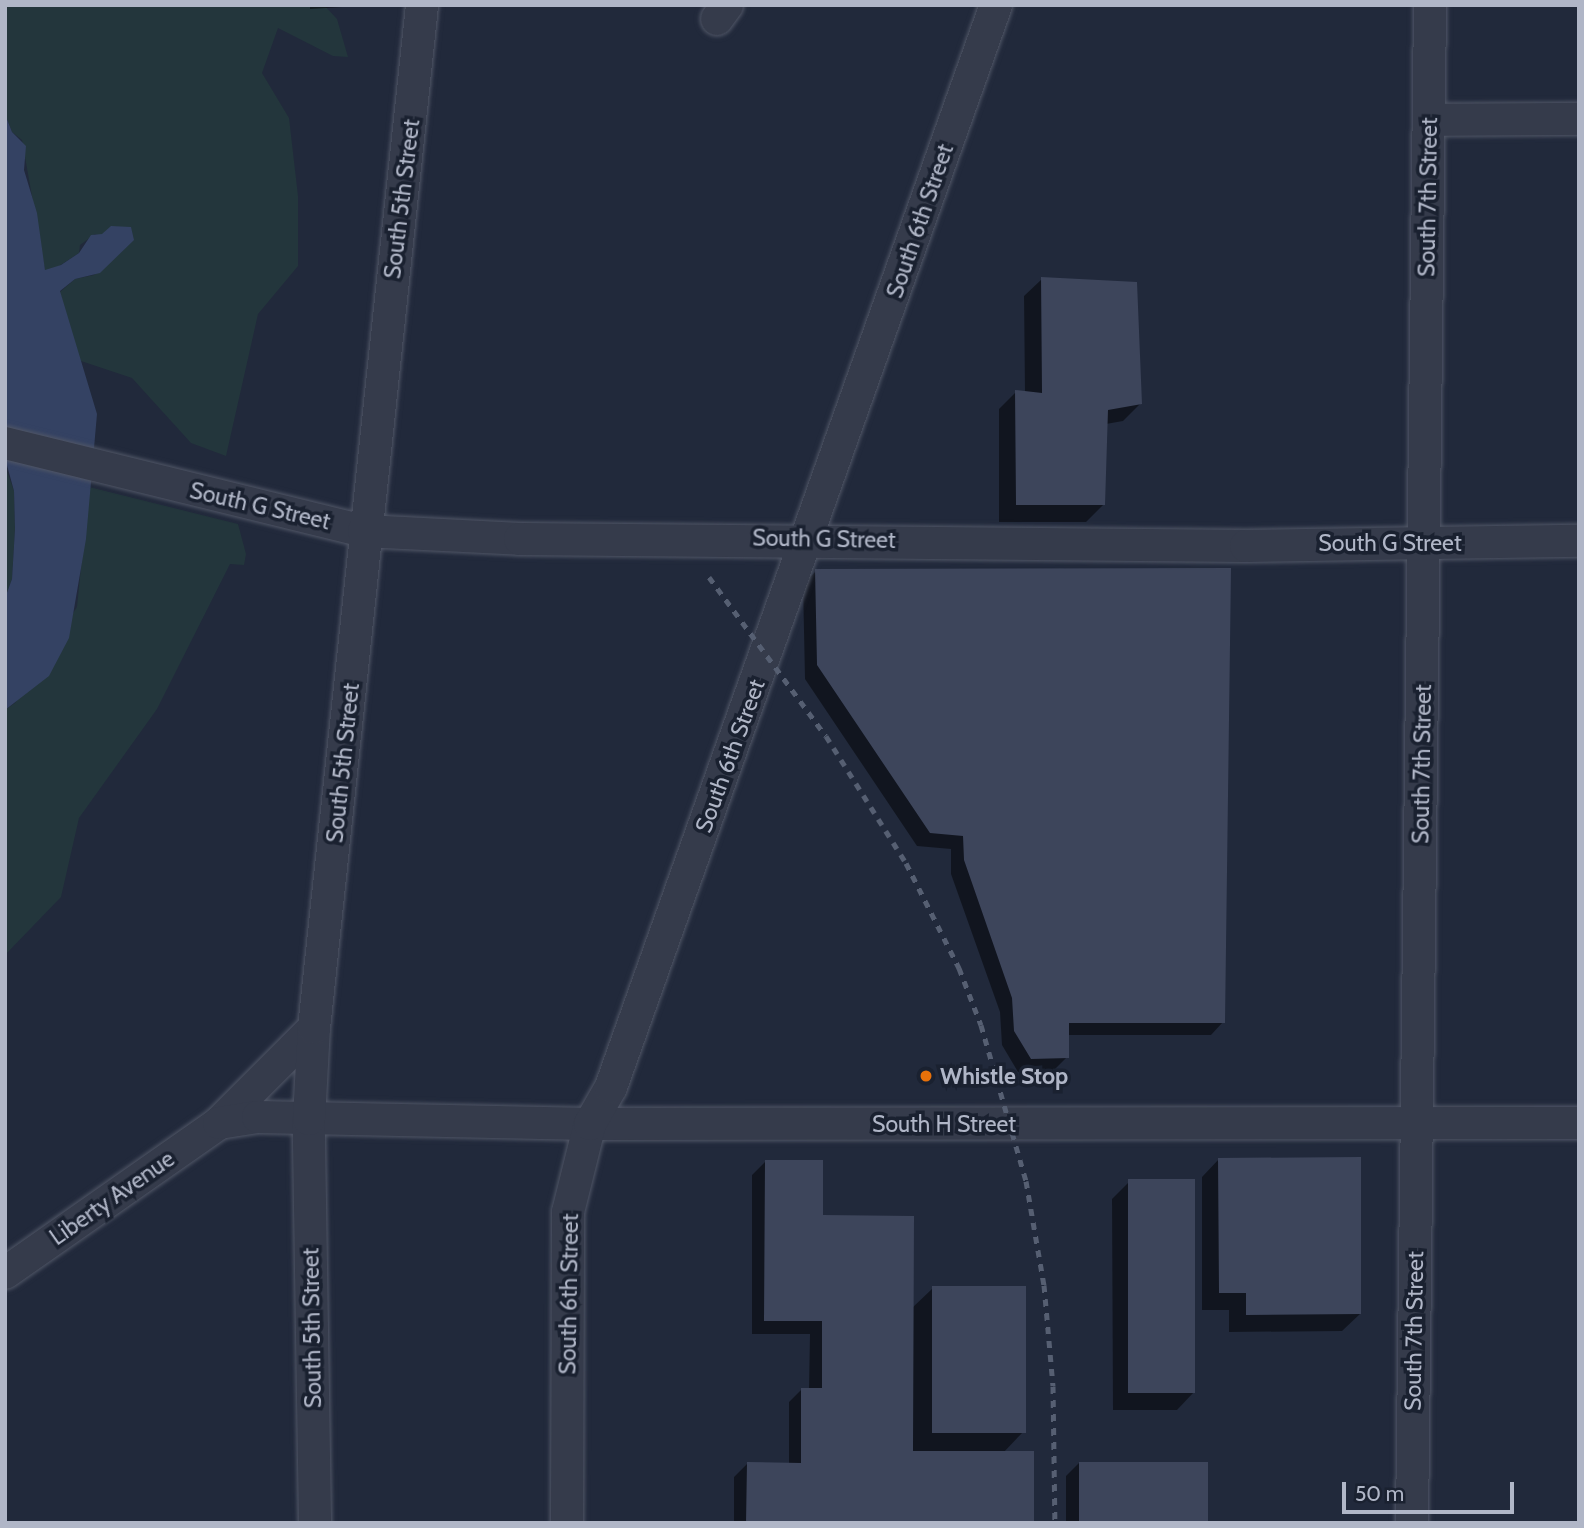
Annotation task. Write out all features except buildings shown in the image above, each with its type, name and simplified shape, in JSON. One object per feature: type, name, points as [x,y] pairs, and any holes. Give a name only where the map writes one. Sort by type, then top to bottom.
[{"type":"street","name":"South 5th Street","points":[[315,1523],[309,1119],[314,1028],[364,531],[422,5]]},
{"type":"street","name":"South 6th Street","points":[[567,1523],[568,1212],[590,1124],[611,1087],[996,5]]},
{"type":"street","name":"South 7th Street","points":[[1412,1523],[1430,5]]},
{"type":"street","points":[[1429,120],[1579,119]]},
{"type":"street","name":"South G Street","points":[[5,443],[279,513],[364,531],[520,539],[808,539],[1245,546],[1579,541]]},
{"type":"street","name":"Liberty Avenue","points":[[5,1273],[219,1124],[314,1028]]},
{"type":"street","name":"Liberty Avenue","points":[[219,1124],[258,1117],[309,1119]]},
{"type":"street","name":"South H Street","points":[[309,1119],[590,1124],[1579,1123]]},
{"type":"shaded area","points":[[5,5],[324,5],[337,19],[348,57],[333,56],[278,28],[262,73],[289,118],[298,196],[298,266],[258,314],[226,456],[191,443],[132,378],[78,360],[60,292],[75,279],[94,275],[124,246],[95,234],[80,245],[79,253],[53,270],[45,270],[22,140],[12,132],[5,114]]},
{"type":"shaded area","points":[[5,466],[14,491],[15,529],[12,579],[5,598]]},
{"type":"shaded area","points":[[89,487],[238,524],[246,554],[244,565],[230,564],[157,709],[79,818],[61,897],[5,955],[5,710],[15,703],[77,607]]},
{"type":"water","points":[[5,114],[12,132],[26,146],[24,170],[37,213],[45,270],[61,265],[79,253],[91,235],[102,234],[111,226],[131,227],[134,240],[100,273],[75,279],[60,291],[97,414],[86,539],[69,638],[49,676],[5,710],[5,598],[12,579],[15,529],[14,491],[5,458]]},
{"type":"railway","points":[[709,577],[826,736],[906,863],[959,968],[981,1025],[1026,1181],[1044,1285],[1053,1386],[1055,1523]]},
{"type":"place","name":"Whistle Stop","points":[[926,1076]]}]
